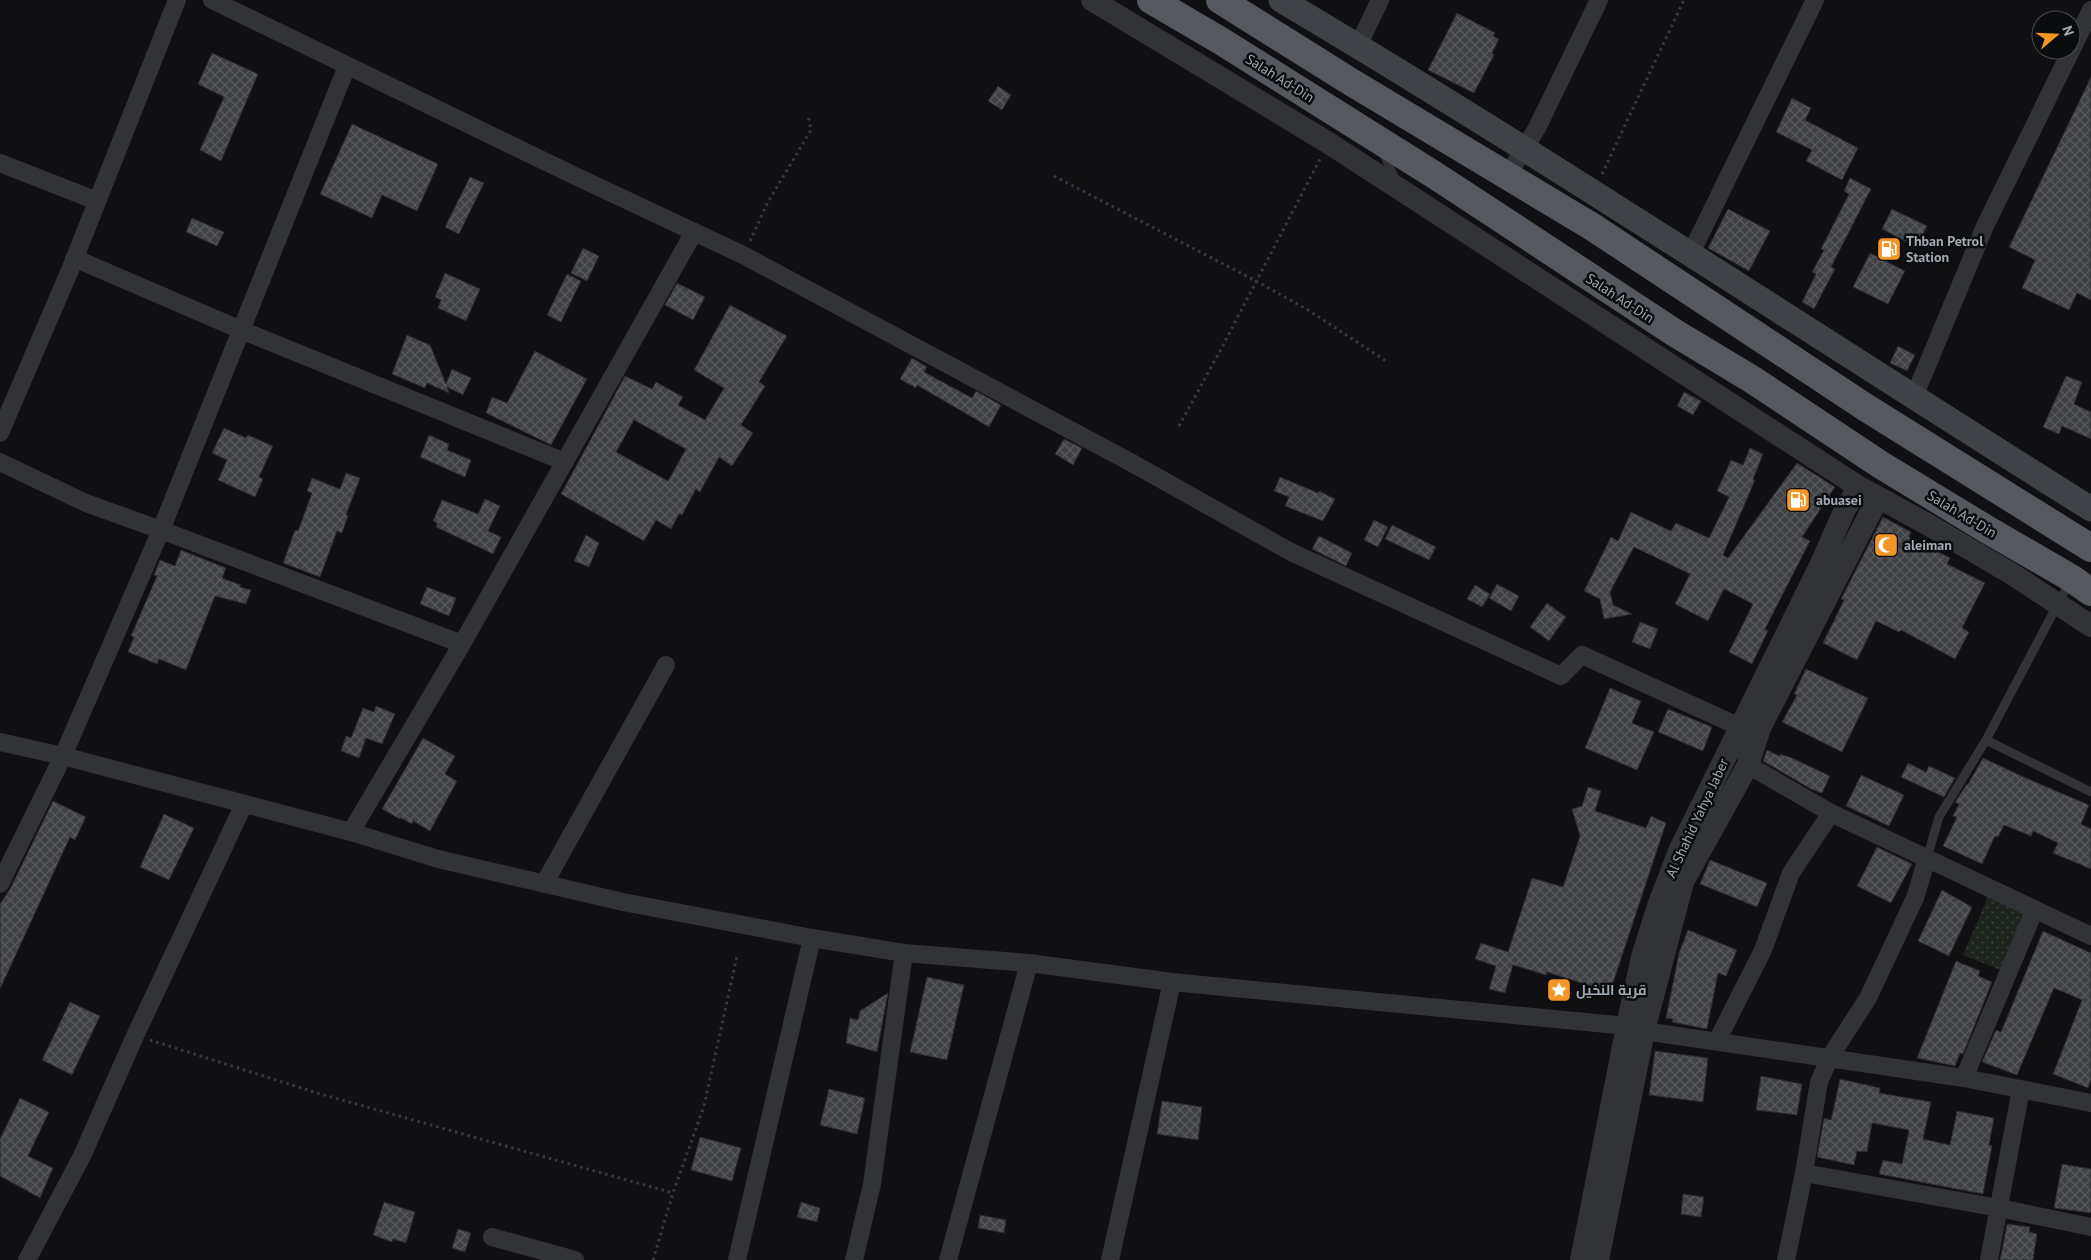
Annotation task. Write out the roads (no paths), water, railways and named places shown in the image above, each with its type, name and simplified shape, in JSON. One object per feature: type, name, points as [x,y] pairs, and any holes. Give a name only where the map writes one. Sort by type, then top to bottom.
[{"type":"highway","name":"Salah Ad-Din","points":[[1151,0],[1221,41],[1378,140],[1675,333],[1753,380],[1881,465],[2081,585]]},
{"type":"highway","points":[[1220,0],[1592,226],[1865,407],[2091,548]]},
{"type":"main road","points":[[1281,0],[1691,253],[1914,398],[2091,509]]},
{"type":"street","points":[[0,433],[74,258],[177,0]]},
{"type":"street","points":[[212,0],[743,255],[1132,463],[1291,552],[1561,676],[1582,655],[1740,727],[1748,765],[1831,813],[2091,936]]},
{"type":"street","points":[[1092,0],[1327,142],[1858,487],[1953,539],[2059,604],[2091,626]]},
{"type":"street","points":[[1358,46],[1380,0]]},
{"type":"street","points":[[1507,176],[1537,128],[1599,0]]},
{"type":"street","points":[[1691,253],[1815,0]]},
{"type":"street","points":[[1914,398],[1985,226],[2091,10]]},
{"type":"street","points":[[0,884],[63,756],[161,530],[347,66]]},
{"type":"street","points":[[0,163],[97,201]]},
{"type":"street","points":[[351,832],[462,644],[694,232]]},
{"type":"street","points":[[74,258],[241,330],[565,462]]},
{"type":"street","points":[[0,462],[86,503],[462,644]]},
{"type":"street","name":"Al Shahid Yahya Jaber","points":[[1598,1260],[1635,1028],[1642,956],[1679,851],[1820,566],[1845,509],[1858,487]]},
{"type":"street","name":"Al Shahid Yahya Jaber","points":[[1581,1260],[1635,1028],[1683,882],[1748,765],[1760,728],[1878,498]]},
{"type":"street","points":[[544,884],[666,665]]},
{"type":"street","points":[[0,742],[63,756],[351,832],[438,859],[623,902],[812,938],[904,953],[1029,964],[1172,982],[1635,1028],[1964,1078],[2091,1103]]},
{"type":"street","points":[[28,1260],[82,1156],[135,1036],[244,804]]},
{"type":"street","points":[[1717,1041],[1762,950],[1792,873],[1831,813]]},
{"type":"street","points":[[1786,1260],[1804,1173],[1819,1082],[1830,1057],[1868,998],[1914,898],[1927,858]]},
{"type":"street","points":[[1964,1078],[2035,909]]},
{"type":"street","points":[[737,1260],[812,938]]},
{"type":"street","points":[[854,1260],[872,1184],[904,953]]},
{"type":"street","points":[[948,1260],[1029,964]]},
{"type":"street","points":[[1110,1260],[1172,982]]},
{"type":"street","points":[[1989,1260],[2021,1088]]},
{"type":"street","points":[[1804,1173],[2091,1227]]},
{"type":"street","points":[[492,1237],[575,1260]]},
{"type":"lane","points":[[1378,140],[1399,189]]},
{"type":"lane","points":[[1927,858],[1939,817],[1986,740],[2059,604],[2081,585]]},
{"type":"lane","points":[[1986,740],[2091,792]]},
{"type":"place","name":"Thban Petrol Station","points":[[1889,249]]},
{"type":"place","name":"abuasei","points":[[1798,500]]},
{"type":"place","name":"aleiman","points":[[1886,545]]},
{"type":"place","name":"قرية النخيل","points":[[1559,990]]}]
